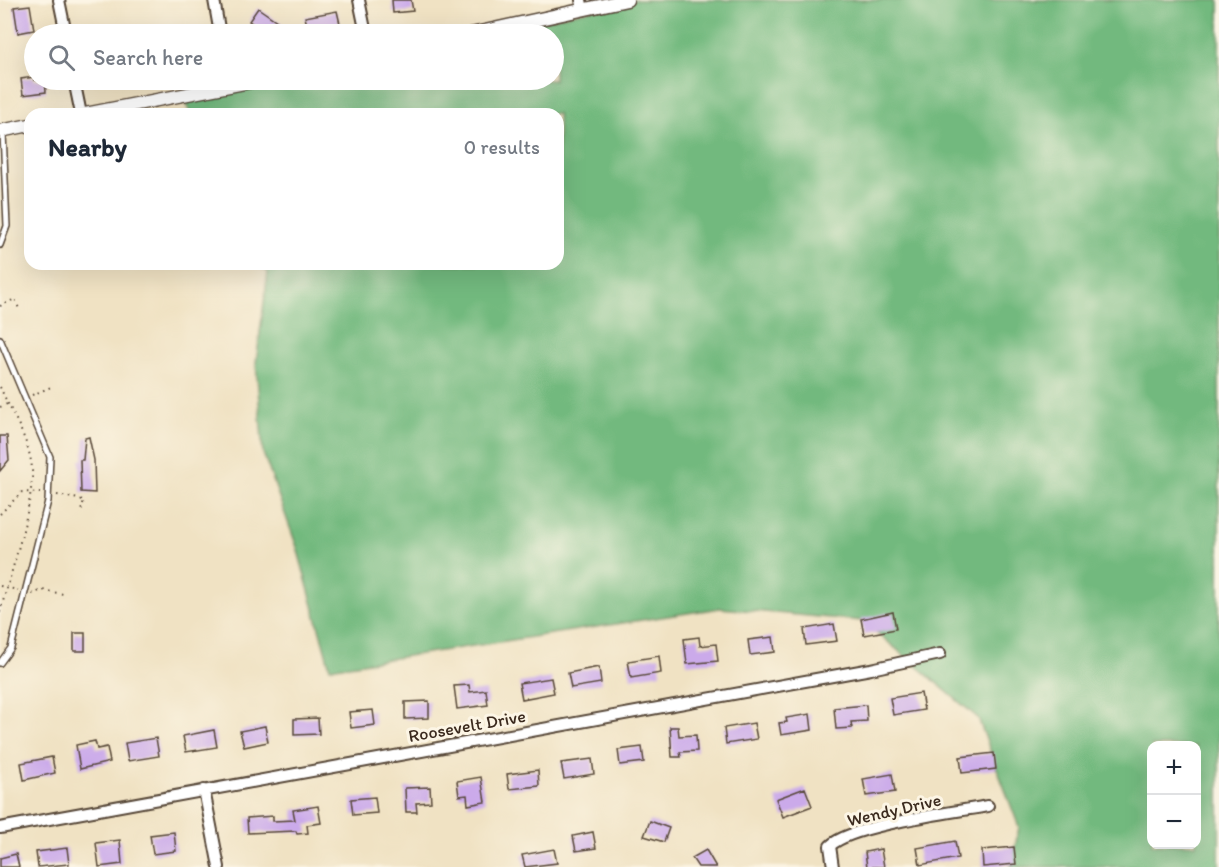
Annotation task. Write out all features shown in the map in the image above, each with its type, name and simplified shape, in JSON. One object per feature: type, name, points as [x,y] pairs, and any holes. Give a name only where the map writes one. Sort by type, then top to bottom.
[{"type":"street","points":[[59,0],[64,24]]},
{"type":"street","points":[[214,0],[218,24]]},
{"type":"street","points":[[359,0],[364,24]]},
{"type":"street","points":[[509,24],[582,5],[627,0]]},
{"type":"street","points":[[77,90],[81,108]]},
{"type":"street","points":[[111,108],[196,90]]},
{"type":"street","points":[[2,130],[24,126]]},
{"type":"street","name":"Roosevelt Drive","points":[[0,828],[872,669],[940,654]]},
{"type":"street","points":[[204,790],[219,867]]},
{"type":"street","name":"Wendy Drive","points":[[833,867],[830,846],[845,837],[901,822],[988,806]]},
{"type":"lane","points":[[0,245],[7,226],[2,130]]},
{"type":"lane","points":[[0,339],[50,457],[48,501],[11,648],[0,663]]},
{"type":"path","points":[[0,306],[15,299],[20,311]]},
{"type":"path","points":[[0,387],[28,452],[32,469],[29,496],[0,612]]},
{"type":"path","points":[[26,398],[51,387]]},
{"type":"path","points":[[0,407],[8,404]]},
{"type":"green space","points":[[636,0],[1219,0],[1219,867],[1011,867],[1019,827],[978,718],[863,621],[720,608],[330,668],[297,547],[263,453],[256,363],[268,272],[265,270],[564,270],[564,108],[188,108],[186,100],[232,90],[564,90],[564,24],[527,24]]},
{"type":"building","points":[[392,0],[411,0],[413,11],[393,13]]},
{"type":"building","points":[[30,5],[33,24],[24,24],[24,32],[18,33],[14,7]]},
{"type":"building","points":[[258,8],[281,24],[253,24],[249,21]]},
{"type":"building","points":[[337,11],[340,24],[307,24],[305,17]]},
{"type":"building","points":[[21,79],[24,79],[24,90],[46,90],[46,92],[23,95]]},
{"type":"building","points":[[0,436],[7,436],[9,460],[0,471]]},
{"type":"building","points":[[89,437],[94,460],[95,493],[81,492],[80,460],[83,460],[85,438]]},
{"type":"building","points":[[893,612],[896,629],[864,635],[861,619]]},
{"type":"building","points":[[834,624],[837,641],[806,645],[804,629]]},
{"type":"building","points":[[74,633],[85,633],[85,651],[74,651]]},
{"type":"building","points":[[699,637],[700,646],[716,644],[718,661],[687,664],[684,639]]},
{"type":"building","points":[[773,637],[775,652],[750,655],[748,640]]},
{"type":"building","points":[[659,656],[661,673],[631,678],[628,661]]},
{"type":"building","points":[[599,667],[601,683],[571,688],[568,673]]},
{"type":"building","points":[[551,678],[554,693],[522,699],[519,683]]},
{"type":"building","points":[[469,685],[470,692],[486,690],[488,705],[457,709],[454,686]]},
{"type":"building","points":[[921,693],[924,710],[893,715],[890,698]]},
{"type":"building","points":[[429,701],[429,718],[405,719],[405,702]]},
{"type":"building","points":[[866,705],[867,721],[851,722],[852,728],[836,729],[834,708]]},
{"type":"building","points":[[373,710],[375,725],[351,728],[349,712]]},
{"type":"building","points":[[810,714],[812,730],[781,735],[779,723],[787,722],[786,718]]},
{"type":"building","points":[[318,718],[319,734],[294,735],[294,719]]},
{"type":"building","points":[[754,723],[757,739],[726,744],[724,728]]},
{"type":"building","points":[[265,726],[268,742],[244,747],[240,731]]},
{"type":"building","points":[[670,727],[678,727],[679,736],[696,735],[697,751],[680,752],[681,757],[672,757]]},
{"type":"building","points":[[214,730],[217,747],[186,752],[183,736]]},
{"type":"building","points":[[156,738],[159,756],[128,761],[125,743]]},
{"type":"building","points":[[95,741],[97,749],[107,747],[110,762],[80,769],[76,745]]},
{"type":"building","points":[[642,747],[644,762],[620,765],[618,750]]},
{"type":"building","points":[[994,753],[996,769],[962,773],[960,757]]},
{"type":"building","points":[[52,757],[55,773],[24,780],[21,763]]},
{"type":"building","points":[[592,759],[594,774],[564,779],[561,763]]},
{"type":"building","points":[[538,770],[539,786],[509,789],[507,774]]},
{"type":"building","points":[[892,774],[895,792],[866,796],[863,779]]},
{"type":"building","points":[[481,777],[485,802],[468,805],[467,795],[459,796],[457,781]]},
{"type":"building","points":[[430,787],[431,802],[416,803],[417,812],[406,812],[405,788]]},
{"type":"building","points":[[805,788],[812,806],[783,817],[776,799]]},
{"type":"building","points":[[375,797],[377,813],[353,815],[351,799]]},
{"type":"building","points":[[318,806],[321,823],[307,825],[308,833],[297,834],[296,831],[248,833],[247,818],[273,816],[273,821],[295,820],[293,810]]},
{"type":"building","points":[[650,821],[669,828],[664,842],[644,836]]},
{"type":"building","points":[[174,832],[176,851],[153,854],[150,835]]},
{"type":"building","points":[[593,832],[596,848],[576,851],[573,836]]},
{"type":"building","points":[[120,840],[122,864],[99,867],[96,843]]},
{"type":"building","points":[[955,841],[958,858],[920,865],[917,848]]},
{"type":"building","points":[[1014,847],[1016,864],[983,867],[982,850]]},
{"type":"building","points":[[67,848],[69,864],[38,867],[36,852]]},
{"type":"building","points":[[554,849],[557,863],[525,867],[522,855]]},
{"type":"building","points":[[881,849],[884,867],[867,867],[865,852]]},
{"type":"building","points":[[706,850],[716,867],[698,867],[692,858]]},
{"type":"building","points":[[16,854],[19,867],[0,867],[0,858]]}]
